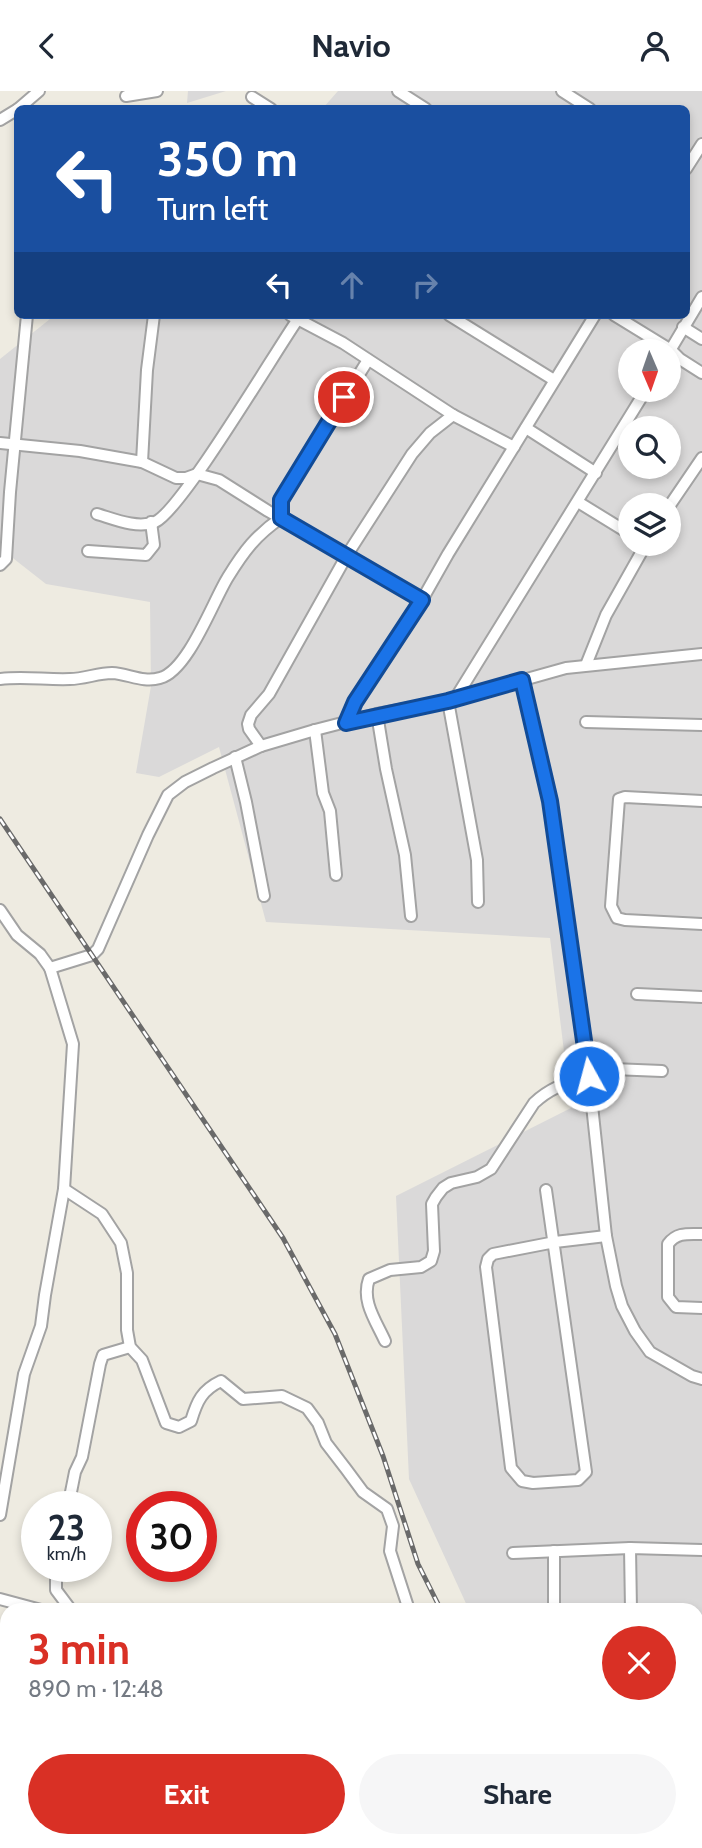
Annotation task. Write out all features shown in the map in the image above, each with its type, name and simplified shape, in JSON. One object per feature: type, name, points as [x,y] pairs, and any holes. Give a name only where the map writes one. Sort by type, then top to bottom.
[{"type":"street","points":[[23,105],[39,91]]},
{"type":"street","points":[[125,96],[157,91]]},
{"type":"street","points":[[398,91],[420,105]]},
{"type":"street","points":[[562,91],[584,105]]},
{"type":"street","points":[[252,97],[265,105]]},
{"type":"street","points":[[690,163],[702,144]]},
{"type":"street","points":[[690,317],[702,299]]},
{"type":"street","points":[[0,565],[6,559],[27,319]]},
{"type":"street","points":[[142,462],[154,319]]},
{"type":"street","points":[[97,514],[127,522],[151,522],[165,515],[197,474],[293,319]]},
{"type":"street","points":[[297,319],[368,360],[453,415],[514,447]]},
{"type":"street","points":[[455,319],[554,380]]},
{"type":"street","points":[[346,723],[355,702],[422,600],[592,319]]},
{"type":"street","points":[[620,319],[650,339]]},
{"type":"street","points":[[677,339],[688,319]]},
{"type":"street","points":[[683,327],[702,339]]},
{"type":"street","points":[[281,518],[281,500],[368,360]]},
{"type":"street","points":[[681,360],[702,373]]},
{"type":"street","points":[[478,902],[477,860],[451,700],[638,403]]},
{"type":"street","points":[[261,746],[249,729],[251,715],[269,694],[346,555],[412,454],[430,433],[453,415]]},
{"type":"street","points":[[526,428],[596,473]]},
{"type":"street","points":[[0,443],[80,451],[142,462],[176,478],[197,474],[219,480],[422,600]]},
{"type":"street","points":[[679,493],[702,458]]},
{"type":"street","points":[[263,507],[281,500]]},
{"type":"street","points":[[578,502],[618,527]]},
{"type":"street","points":[[0,679],[74,679],[111,673],[131,678],[162,678],[179,664],[246,549],[260,533],[281,518]]},
{"type":"street","points":[[88,551],[146,555],[154,545],[151,522]]},
{"type":"street","points":[[586,665],[606,615],[639,556]]},
{"type":"street","points":[[50,968],[92,955],[98,949],[168,795],[185,782],[235,757],[261,746],[315,730],[377,714],[451,700],[586,665],[702,654]]},
{"type":"street","points":[[522,680],[550,801],[588,1072],[606,1236],[616,1286],[622,1306],[650,1352],[702,1379]]},
{"type":"street","points":[[377,714],[405,855],[411,916]]},
{"type":"street","points":[[586,722],[702,725]]},
{"type":"street","points":[[315,730],[323,793],[330,811],[336,875]]},
{"type":"street","points":[[235,757],[264,896]]},
{"type":"street","points":[[702,801],[625,797],[619,799],[611,906],[617,918],[625,920],[702,925]]},
{"type":"street","points":[[0,910],[17,935],[40,954],[50,968],[73,1044],[64,1189],[43,1319],[24,1374],[0,1515]]},
{"type":"street","points":[[637,994],[702,997]]},
{"type":"street","points":[[385,1341],[366,1300],[369,1279],[390,1270],[421,1267],[431,1261],[434,1251],[432,1204],[443,1188],[477,1177],[491,1169],[534,1103],[554,1087],[588,1072],[662,1071]]},
{"type":"street","points":[[64,1189],[102,1214],[121,1243],[127,1273],[127,1329],[130,1347],[142,1360],[166,1423],[179,1427],[191,1421],[197,1401],[208,1387],[221,1381],[243,1399],[282,1396],[307,1408],[318,1423],[326,1443],[363,1492],[390,1514],[393,1526],[390,1551],[407,1603]]},
{"type":"street","points":[[546,1190],[555,1242],[586,1472],[584,1477],[578,1480],[533,1483],[523,1481],[512,1468],[486,1267],[488,1259],[493,1254],[555,1242],[606,1236]]},
{"type":"street","points":[[702,1234],[680,1234],[673,1237],[668,1244],[668,1297],[671,1303],[676,1307],[702,1308]]},
{"type":"street","points":[[71,1491],[75,1472],[82,1457],[103,1355],[130,1347]]},
{"type":"street","points":[[513,1553],[631,1548],[702,1550]]},
{"type":"street","points":[[631,1548],[631,1603]]},
{"type":"street","points":[[554,1551],[554,1603]]},
{"type":"street","points":[[56,1582],[56,1590],[66,1603]]},
{"type":"shaded area","points":[[188,91],[226,91],[187,103]]},
{"type":"shaded area","points":[[338,91],[702,91],[702,1603],[466,1603],[409,1479],[396,1196],[571,1108],[550,938],[266,922],[219,747],[159,777],[136,773],[151,686],[150,602],[46,584],[0,548],[0,359],[50,319],[690,319],[690,105],[326,105]]},
{"type":"railway","points":[[0,819],[283,1238],[335,1334],[383,1456],[418,1564],[438,1603]]},
{"type":"route","points":[[344,397],[281,500],[281,518],[422,600],[355,702],[346,723],[377,714],[448,701],[522,680],[550,801],[589,1076]]}]
